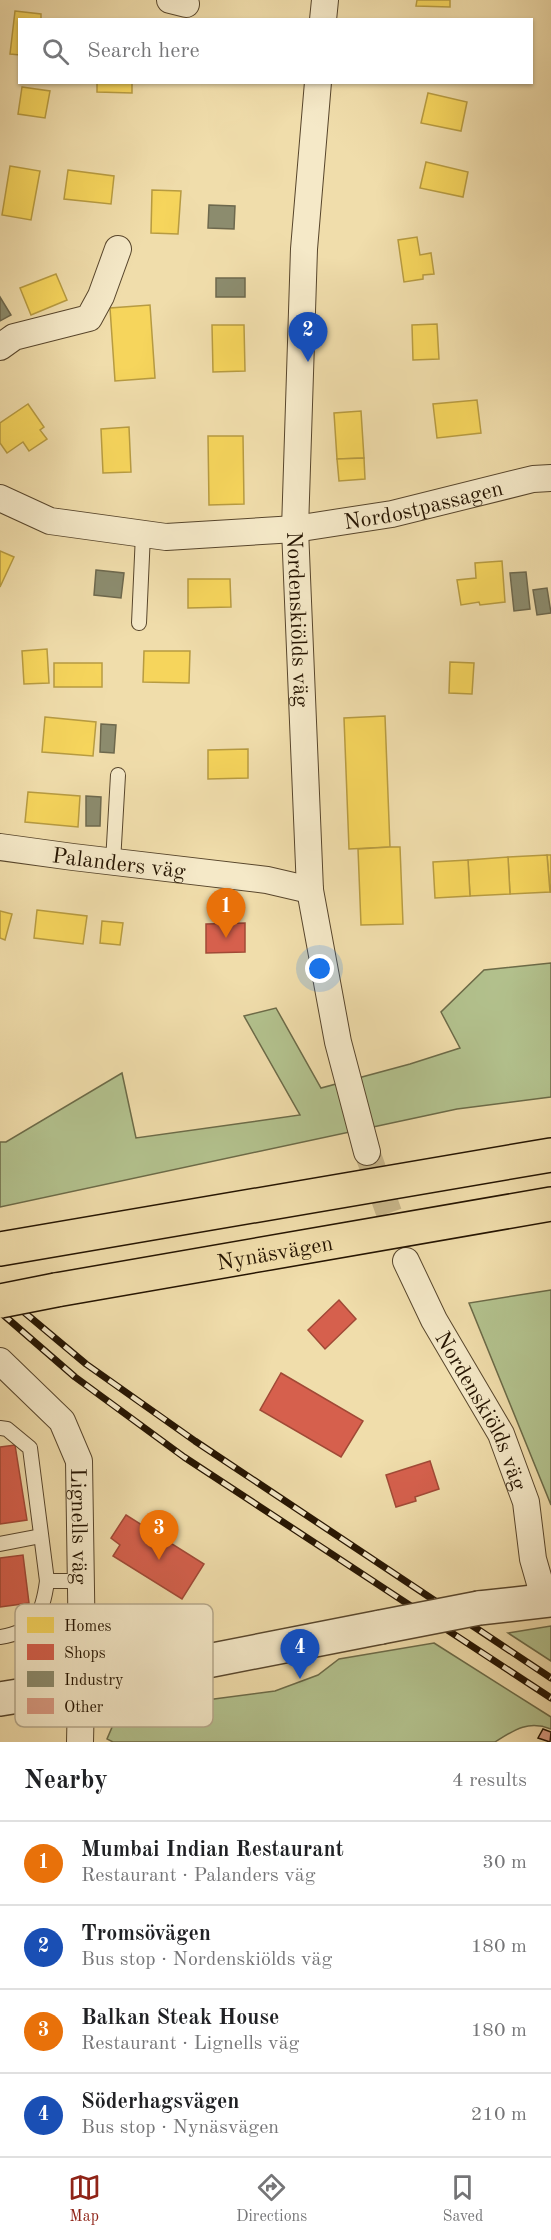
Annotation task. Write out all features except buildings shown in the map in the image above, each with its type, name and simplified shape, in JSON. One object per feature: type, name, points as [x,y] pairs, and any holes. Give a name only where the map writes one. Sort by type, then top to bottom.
[{"type":"highway","points":[[0,1249],[551,1155]]},
{"type":"highway","name":"Nynäsvägen","points":[[0,1301],[551,1204]]},
{"type":"street","points":[[323,18],[325,0]]},
{"type":"street","name":"Nordenskiölds väg","points":[[318,84],[304,249],[295,529],[310,890],[338,1042],[367,1152]]},
{"type":"street","points":[[0,347],[14,337],[89,318],[101,296],[118,249]]},
{"type":"street","name":"Nordostpassagen","points":[[0,498],[50,521],[166,537],[295,529],[392,514],[533,479],[551,478]]},
{"type":"street","name":"Palanders väg","points":[[0,846],[267,880],[310,890]]},
{"type":"street","name":"Nordenskiölds väg","points":[[406,1261],[434,1320],[501,1434],[526,1502],[533,1559],[548,1600]]},
{"type":"street","name":"Lignells väg","points":[[0,1361],[62,1421],[79,1461],[81,1604]]},
{"type":"street","points":[[213,1660],[479,1608],[548,1600]]},
{"type":"street","points":[[0,1698],[15,1696]]},
{"type":"lane","points":[[139,623],[142,534]]},
{"type":"lane","points":[[113,862],[118,775]]},
{"type":"lane","points":[[0,1428],[7,1429],[30,1448],[47,1581],[44,1604]]},
{"type":"lane","points":[[0,1544],[41,1536]]},
{"type":"lane","points":[[47,1581],[81,1581]]},
{"type":"lane","points":[[0,1637],[15,1632]]},
{"type":"green space","points":[[551,963],[551,1097],[457,1109],[0,1207],[0,1142],[6,1142],[122,1073],[136,1138],[300,1115],[244,1016],[276,1008],[321,1088],[460,1048],[441,1012],[484,970]]},
{"type":"green space","points":[[551,1290],[551,1505],[469,1303]]},
{"type":"green space","points":[[551,1626],[551,1661],[508,1633]]},
{"type":"green space","points":[[434,1643],[551,1717],[551,1729],[543,1726],[528,1726],[515,1730],[495,1742],[113,1742],[107,1739],[112,1727],[213,1727],[213,1699],[275,1691],[318,1675],[339,1659]]},
{"type":"tunnel","points":[[367,1152],[401,1246]]},
{"type":"railway","points":[[0,1292],[86,1364],[195,1441],[551,1678]]},
{"type":"railway","points":[[0,1312],[75,1377],[184,1457],[551,1698]]},
{"type":"place","name":"Tromsövägen","points":[[308,362]]},
{"type":"place","name":"Mumbai Indian Restaurant","points":[[226,938]]},
{"type":"place","name":"Balkan Steak House","points":[[159,1560]]},
{"type":"place","name":"Söderhagsvägen","points":[[300,1679]]}]
